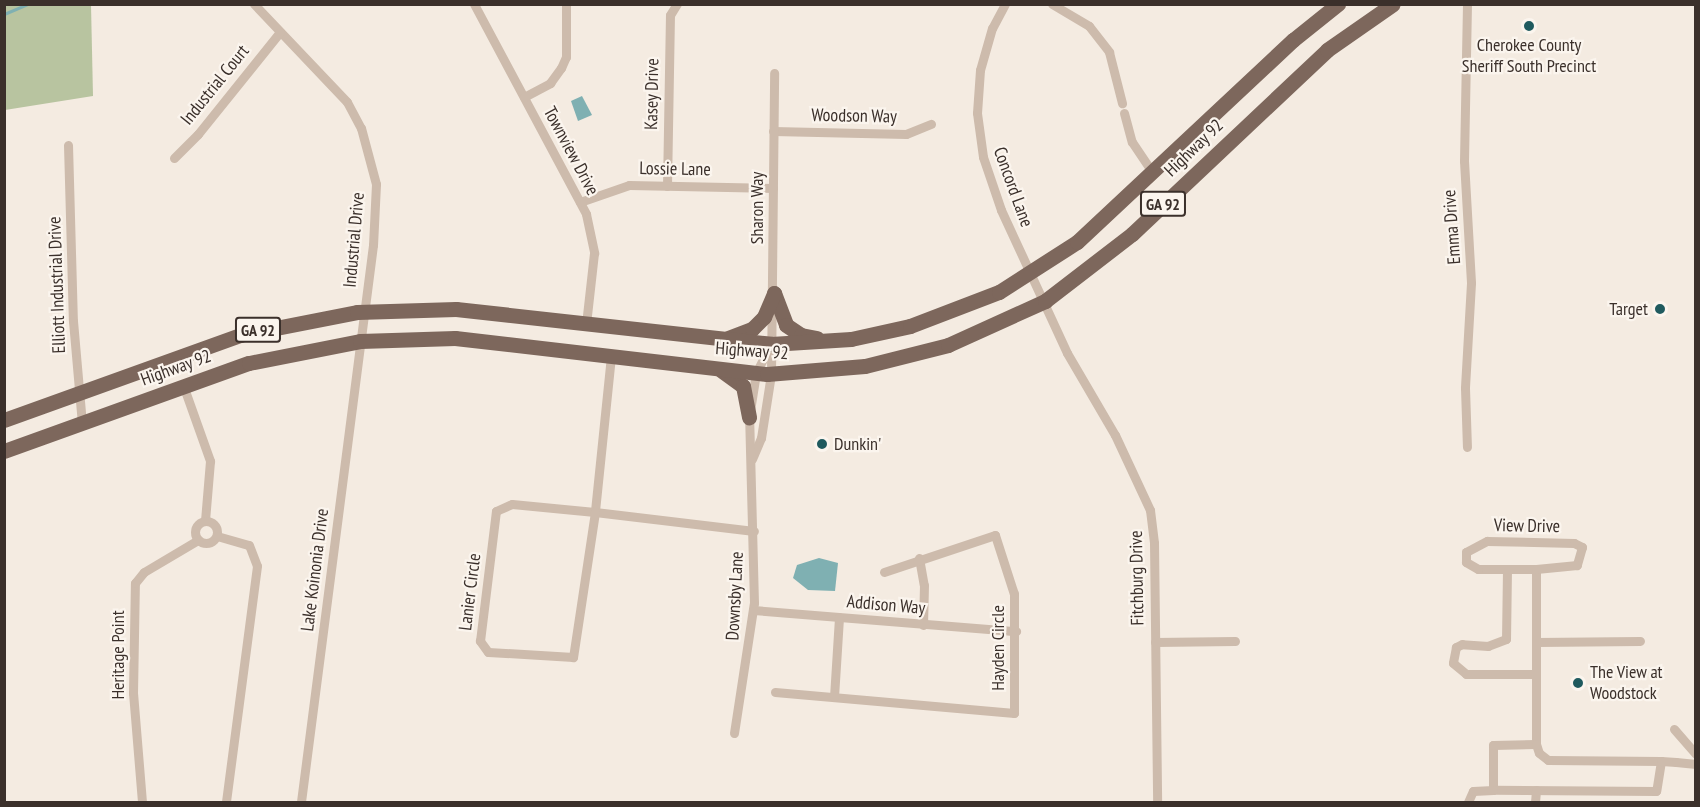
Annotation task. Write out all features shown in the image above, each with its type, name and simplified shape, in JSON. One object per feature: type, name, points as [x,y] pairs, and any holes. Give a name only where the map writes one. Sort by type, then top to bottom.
[{"type":"main road","name":"Highway 92","points":[[4,420],[240,335],[314,318],[364,312],[456,309],[771,344],[832,341],[898,330],[963,308],[1030,274],[1077,242],[1153,174],[1312,24],[1338,4]]},
{"type":"main road","name":"Highway 92","points":[[4,451],[183,386],[281,354],[360,341],[454,338],[771,374],[849,368],[904,358],[984,331],[1045,301],[1132,234],[1327,50],[1393,4]]},
{"type":"main road","points":[[723,340],[752,328],[764,317],[774,293]]},
{"type":"main road","points":[[774,293],[786,325],[801,335],[832,341]]},
{"type":"main road","points":[[720,369],[743,386],[749,417]]},
{"type":"street","name":"Industrial Drive","points":[[254,4],[347,102],[361,128],[370,158],[376,207],[360,341]]},
{"type":"street","name":"Townview Drive","points":[[474,4],[580,202],[592,235],[594,253],[586,324]]},
{"type":"street","points":[[524,97],[550,83],[566,57],[566,4]]},
{"type":"street","name":"Kasey Drive","points":[[667,186],[670,15],[677,4]]},
{"type":"street","name":"Concord Lane","points":[[1005,4],[984,52],[977,113],[989,180],[1030,274]]},
{"type":"street","points":[[1052,4],[1089,26],[1104,46],[1132,142],[1153,174]]},
{"type":"street","points":[[1312,24],[1321,4]]},
{"type":"street","name":"Emma Drive","points":[[1467,4],[1464,161],[1471,275],[1465,388],[1467,447]]},
{"type":"street","name":"Industrial Court","points":[[174,158],[198,134],[280,32]]},
{"type":"street","name":"Sharon Way","points":[[771,344],[774,293],[774,73]]},
{"type":"street","name":"Woodson Way","points":[[773,131],[906,134],[931,124]]},
{"type":"street","name":"Elliott Industrial Drive","points":[[68,145],[82,423]]},
{"type":"street","name":"Lossie Lane","points":[[580,202],[614,187],[773,188]]},
{"type":"street","name":"Fitchburg Drive","points":[[1030,274],[1045,301],[1067,352],[1115,435],[1150,510],[1155,642],[1156,802]]},
{"type":"street","name":"Lake Koinonia Drive","points":[[301,802],[360,341]]},
{"type":"street","name":"Downsby Lane","points":[[734,733],[753,610],[754,531],[749,417],[756,373],[771,344]]},
{"type":"street","name":"Downsby Lane","points":[[752,459],[761,438],[771,374],[771,344]]},
{"type":"street","name":"Lanier Circle","points":[[611,356],[595,512],[573,657],[488,652],[480,641],[496,511],[512,504],[595,512],[754,531]]},
{"type":"street","points":[[183,386],[210,461],[205,520],[195,530],[198,540],[208,543],[217,536]]},
{"type":"street","points":[[205,520],[215,525],[217,536]]},
{"type":"street","name":"Hayden Circle","points":[[775,692],[1014,713],[1016,631],[1014,594],[995,535],[919,558],[884,572]]},
{"type":"street","points":[[217,536],[249,546],[257,567],[226,802]]},
{"type":"street","name":"Heritage Point","points":[[142,802],[134,693],[135,583],[144,572],[198,540]]},
{"type":"street","name":"View Drive","points":[[1487,541],[1574,543],[1582,547],[1577,565],[1536,569],[1472,567],[1466,562],[1466,552],[1487,541]]},
{"type":"street","points":[[919,558],[924,585],[923,625]]},
{"type":"street","points":[[1507,569],[1506,639],[1488,646],[1462,644],[1456,647],[1453,663],[1466,674],[1536,674]]},
{"type":"street","points":[[1536,569],[1536,744],[1548,760],[1695,764]]},
{"type":"street","name":"Addison Way","points":[[753,610],[1016,631]]},
{"type":"street","points":[[834,697],[839,617]]},
{"type":"street","points":[[1155,642],[1236,641]]},
{"type":"street","points":[[1537,642],[1640,641]]},
{"type":"street","points":[[1674,729],[1695,754]]},
{"type":"street","points":[[1493,790],[1493,745],[1536,744]]},
{"type":"street","points":[[1656,802],[1661,762]]},
{"type":"street","points":[[1535,802],[1536,790]]},
{"type":"street","points":[[1468,802],[1473,791],[1656,791]]},
{"type":"street","points":[[1608,791],[1608,802]]},
{"type":"green space","points":[[5,4],[91,5],[93,96],[5,110]]},
{"type":"water","points":[[582,96],[592,115],[578,121],[571,101]]},
{"type":"water","points":[[819,558],[838,563],[835,591],[808,590],[793,578],[797,565]]},
{"type":"waterway","points":[[4,14],[28,4]]},
{"type":"place","name":"Cherokee County Sheriff South Precinct","points":[[1529,26]]},
{"type":"place","name":"Target","points":[[1660,309]]},
{"type":"place","name":"Dunkin'","points":[[822,444]]},
{"type":"place","name":"The View at Woodstock","points":[[1578,683]]}]
